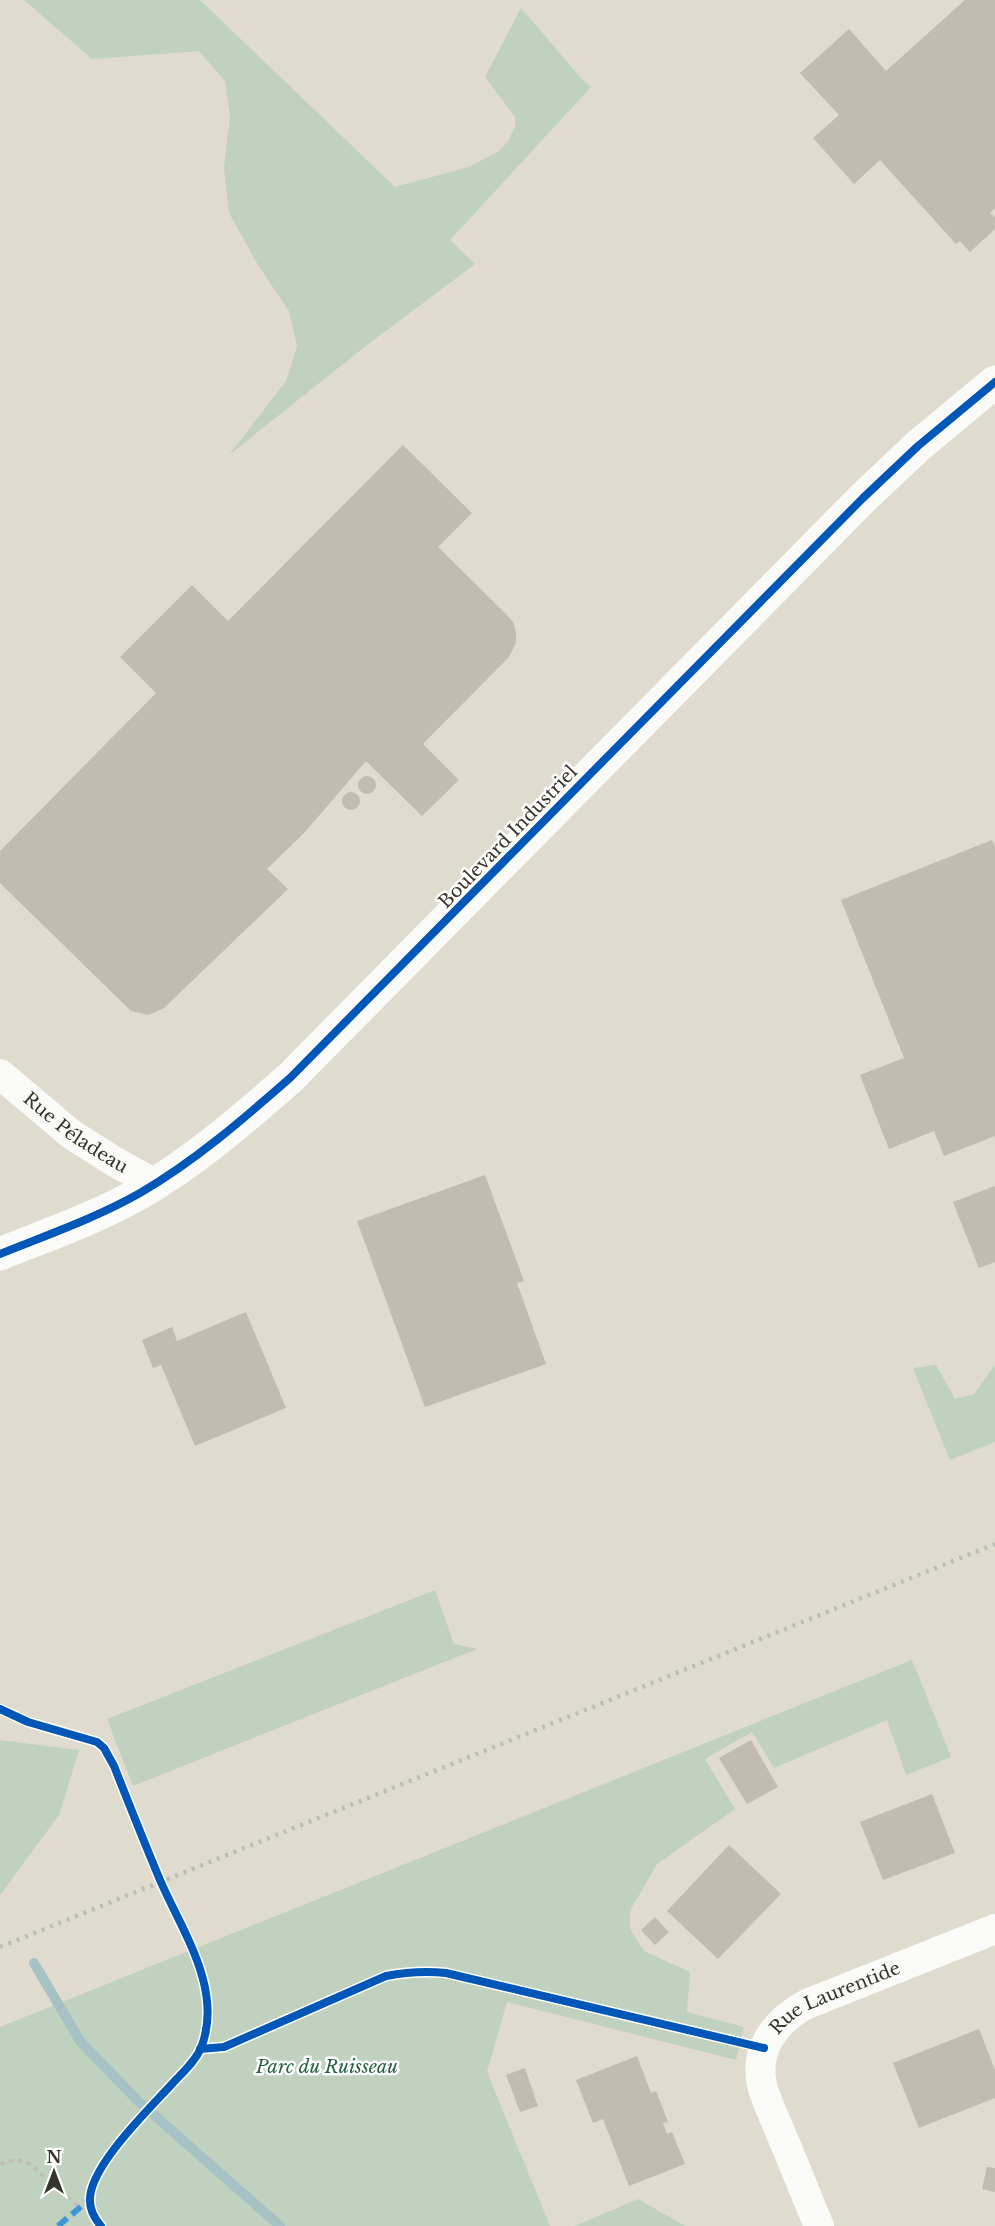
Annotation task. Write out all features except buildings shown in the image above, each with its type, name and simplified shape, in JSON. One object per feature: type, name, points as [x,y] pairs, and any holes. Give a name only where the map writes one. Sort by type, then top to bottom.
[{"type":"street","name":"Boulevard Industriel","points":[[0,1254],[110,1208],[155,1184],[213,1143],[296,1072],[863,498],[918,446],[995,382]]},
{"type":"street","name":"Rue Péladeau","points":[[0,1074],[71,1134],[155,1184]]},
{"type":"street","name":"Rue Laurentide","points":[[819,2226],[763,2087],[761,2061],[771,2034],[793,2011],[807,2004],[995,1929]]},
{"type":"path","points":[[0,2164],[21,2160],[30,2164],[80,2208]]},
{"type":"green space","points":[[24,0],[200,0],[395,187],[469,167],[497,152],[507,143],[515,127],[515,117],[485,77],[521,8],[591,87],[450,240],[475,264],[367,345],[229,455],[286,381],[297,346],[289,311],[258,265],[229,213],[224,167],[230,117],[225,81],[199,51],[92,59]]},
{"type":"green space","points":[[936,1365],[955,1399],[974,1394],[995,1365],[995,1442],[950,1460],[913,1368]]},
{"type":"green space","points":[[435,1590],[454,1644],[477,1649],[133,1786],[107,1719]]},
{"type":"green space","name":"Parc du Ruisseau","points":[[912,1660],[951,1757],[906,1775],[887,1720],[774,1768],[752,1732],[705,1759],[735,1809],[657,1864],[630,1911],[630,1929],[644,1951],[690,1972],[687,2012],[744,2027],[736,2060],[507,2002],[487,2072],[550,2226],[0,2226],[0,2027]]},
{"type":"green space","points":[[0,1740],[79,1750],[59,1815],[0,1895]]},
{"type":"green space","points":[[638,2199],[685,2226],[575,2226]]},
{"type":"waterway","points":[[34,1963],[80,2041],[137,2100],[280,2226]]},
{"type":"railway","points":[[0,1947],[995,1544]]},
{"type":"marked path","points":[[58,2226],[89,2200]]},
{"type":"cycle path","points":[[0,1254],[89,1218],[160,1181],[199,1154],[290,1078],[863,498],[918,446],[995,382]]},
{"type":"cycle path","points":[[0,1709],[28,1722],[97,1742],[104,1748],[114,1766],[160,1880],[189,1940],[204,1983],[207,2026],[201,2048],[188,2067],[122,2139],[109,2156],[92,2187],[91,2208],[101,2226]]},
{"type":"cycle path","points":[[200,2049],[224,2047],[386,1976],[423,1972],[446,1973],[764,2048]]}]
